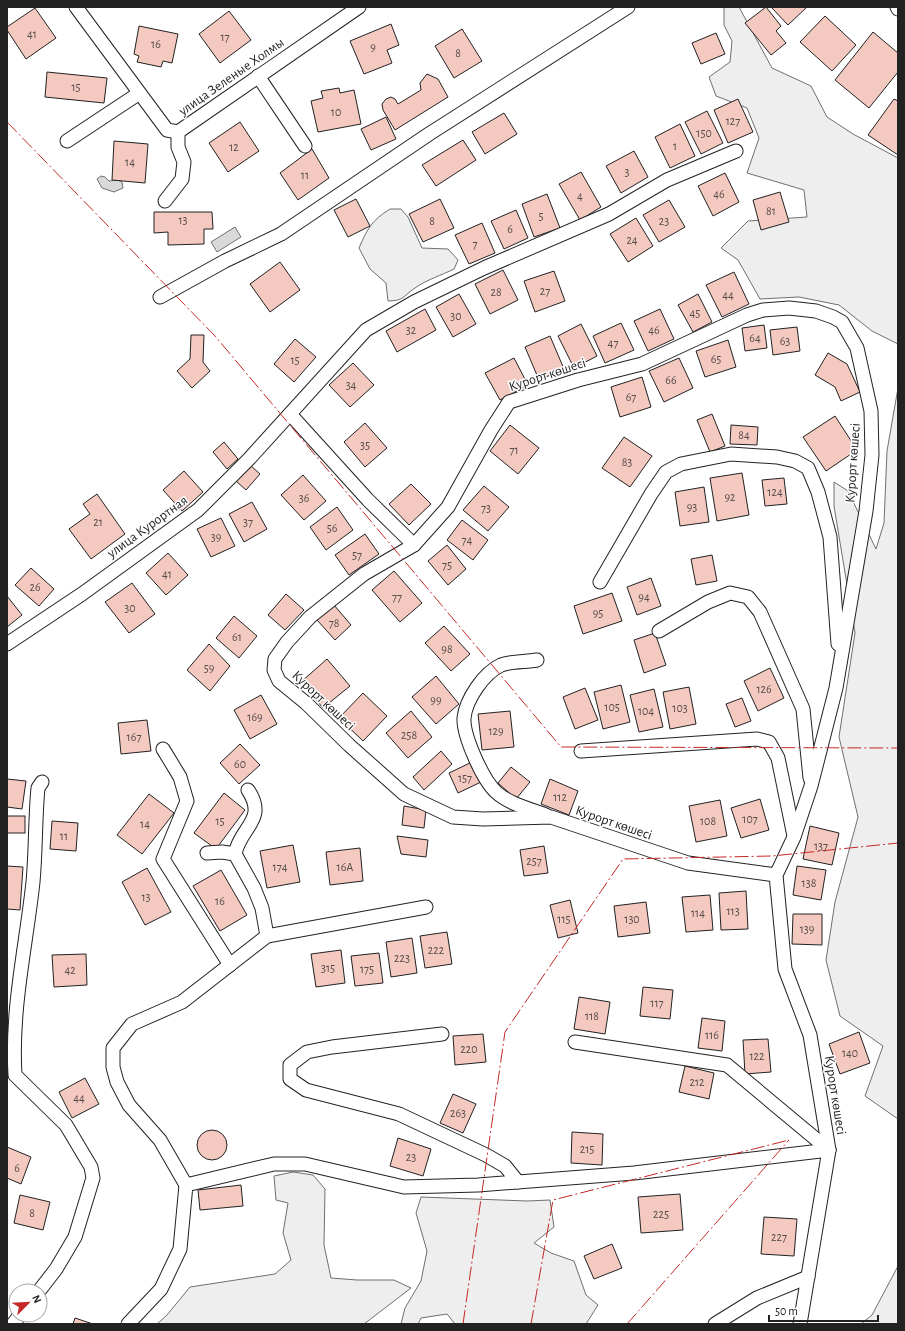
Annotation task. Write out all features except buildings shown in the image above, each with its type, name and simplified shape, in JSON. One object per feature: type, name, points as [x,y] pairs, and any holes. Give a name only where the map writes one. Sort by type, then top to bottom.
[{"type":"street","name":"улица Зеленые Холмы","points":[[76,7],[138,94],[166,130],[178,132],[359,7]]},
{"type":"street","points":[[160,297],[225,261],[281,234],[429,134],[628,7]]},
{"type":"street","points":[[258,76],[305,146]]},
{"type":"street","points":[[67,141],[138,94]]},
{"type":"street","points":[[165,201],[182,178],[184,162],[178,147],[178,132]]},
{"type":"street","points":[[414,545],[368,500],[290,414],[366,330],[414,302],[484,268],[610,214],[667,180],[736,151]]},
{"type":"street","name":"Курорт көшесі","points":[[776,874],[688,863],[551,817],[483,819],[453,817],[404,794],[349,745],[306,703],[279,681],[274,670],[275,660],[287,642],[310,617],[364,574],[414,545],[448,507],[490,430],[509,402],[578,380],[642,364],[746,315],[763,310],[789,308],[816,312],[833,317],[842,322],[850,334],[857,348],[871,411],[872,456],[866,511],[836,688],[811,786],[794,837],[776,874],[785,969],[810,1035],[829,1150],[800,1324]]},
{"type":"street","name":"улица Курортная","points":[[7,644],[82,594],[198,510],[290,414]]},
{"type":"street","points":[[600,582],[651,494],[666,472],[681,464],[731,454],[777,457],[795,461],[808,468],[818,492],[830,537],[839,666]]},
{"type":"street","points":[[658,631],[708,602],[730,593],[748,597],[760,612],[803,709],[811,786]]},
{"type":"street","points":[[537,660],[502,665],[484,676],[470,700],[464,718],[468,741],[478,766],[496,792],[510,801],[551,817]]},
{"type":"street","points":[[581,751],[757,739],[769,742],[778,758],[794,837]]},
{"type":"street","points":[[163,749],[180,777],[187,801],[163,859],[230,965]]},
{"type":"street","points":[[42,782],[38,788],[32,882],[19,971],[13,1048],[15,1075],[66,1124],[91,1167],[93,1178],[75,1237],[56,1269],[45,1283]]},
{"type":"street","points":[[248,790],[256,803],[256,809],[252,824],[238,844],[235,854],[254,888],[262,908],[267,936]]},
{"type":"street","points":[[207,853],[222,852],[235,854]]},
{"type":"street","points":[[128,1324],[162,1289],[180,1250],[186,1185],[160,1140],[129,1104],[117,1082],[113,1067],[114,1048],[132,1024],[182,1002],[267,936],[426,907]]},
{"type":"street","points":[[442,1034],[332,1046],[307,1052],[290,1065],[290,1078],[306,1090],[399,1114],[486,1155],[505,1166],[518,1182]]},
{"type":"street","points":[[575,1042],[727,1065],[829,1150]]},
{"type":"street","points":[[186,1185],[274,1164],[305,1164],[404,1187],[518,1182],[634,1172],[829,1150]]},
{"type":"street","points":[[715,1324],[757,1298],[808,1277]]},
{"type":"shaded area","points":[[724,7],[739,7],[772,68],[811,86],[827,117],[853,134],[898,158],[898,344],[872,331],[839,305],[799,297],[760,299],[738,260],[721,248],[748,221],[807,217],[804,190],[747,173],[759,138],[747,108],[716,96],[709,77],[730,62],[732,41],[724,25]]},
{"type":"shaded area","points":[[101,176],[105,177],[109,181],[118,180],[122,182],[123,188],[114,192],[102,188],[97,179]]},
{"type":"shaded area","points":[[390,209],[401,209],[408,217],[422,248],[448,249],[458,260],[454,269],[419,285],[403,298],[393,301],[388,301],[386,283],[370,269],[359,248],[374,221]]},
{"type":"shaded area","points":[[235,227],[241,237],[217,252],[211,242]]},
{"type":"shaded area","points":[[898,388],[898,1119],[865,1096],[883,1046],[840,1016],[826,960],[835,902],[858,817],[839,737],[855,633],[834,506],[834,482],[848,491],[876,549],[884,523],[887,451]]},
{"type":"shaded area","points":[[293,1172],[313,1175],[325,1189],[324,1245],[331,1278],[394,1280],[411,1288],[364,1324],[157,1324],[167,1315],[190,1287],[275,1274],[291,1260],[283,1233],[288,1203],[276,1200],[274,1176]]},
{"type":"shaded area","points":[[421,1197],[527,1201],[550,1200],[554,1227],[534,1243],[551,1253],[574,1261],[586,1295],[598,1305],[586,1324],[455,1324],[447,1314],[421,1318],[418,1324],[401,1324],[405,1308],[421,1281],[427,1251],[416,1213]]},
{"type":"shaded area","points":[[898,1266],[898,1324],[861,1324],[872,1315]]},
{"type":"power","points":[[7,122],[215,336],[561,747],[898,748]]},
{"type":"power","points":[[463,1324],[505,1032],[623,859],[772,856],[898,843]]},
{"type":"power","points":[[531,1324],[553,1200],[789,1140]]},
{"type":"power","points":[[627,1324],[789,1140]]}]
